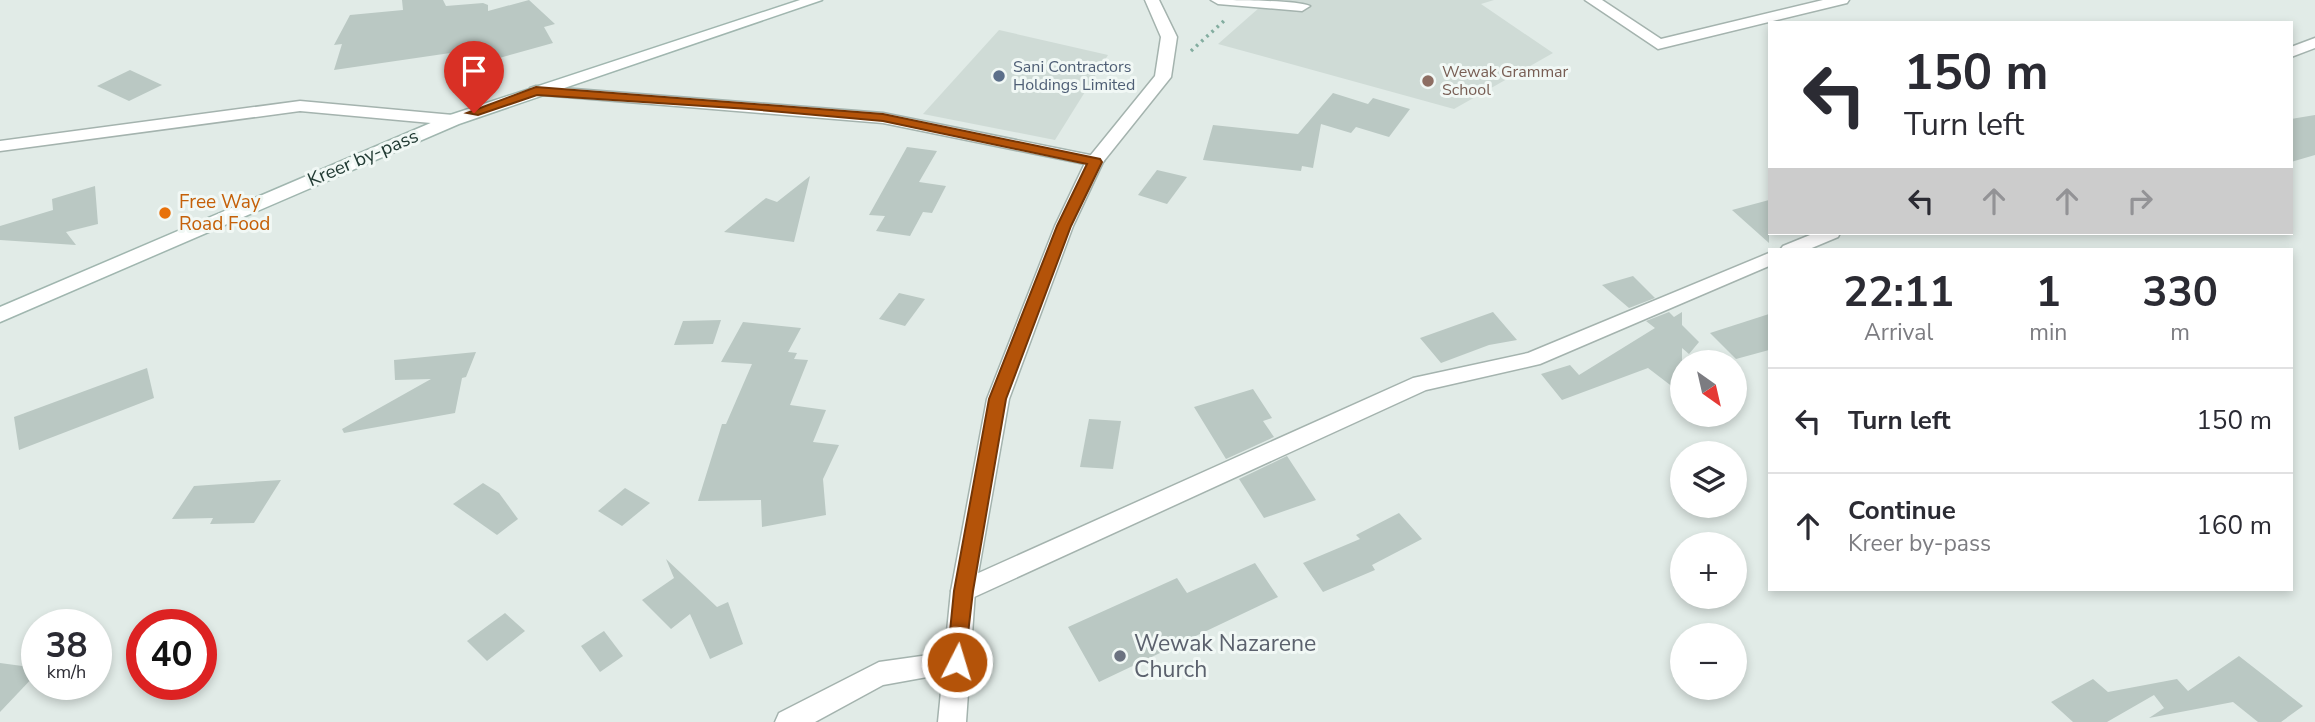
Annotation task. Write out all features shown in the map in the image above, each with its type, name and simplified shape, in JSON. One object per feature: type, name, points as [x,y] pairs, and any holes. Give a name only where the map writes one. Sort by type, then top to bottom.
[{"type":"street","name":"Kreer by-pass","points":[[0,316],[453,120],[815,0]]},
{"type":"street","points":[[952,722],[963,591],[998,399],[1064,226],[1095,162],[1163,77],[1169,37],[1152,0]]},
{"type":"street","points":[[1218,0],[1302,6]]},
{"type":"street","points":[[1592,0],[1658,44],[1842,0]]},
{"type":"street","points":[[2293,51],[2315,43]]},
{"type":"street","points":[[536,91],[883,118],[1095,162]]},
{"type":"street","points":[[0,146],[300,106],[453,120]]},
{"type":"street","points":[[1795,248],[1827,235]]},
{"type":"street","points":[[963,591],[1421,383],[1533,359],[1768,259]]},
{"type":"street","points":[[789,722],[879,674],[957,662]]},
{"type":"path","points":[[1163,77],[1229,17]]},
{"type":"shaded area","name":"Wewak Grammar School","points":[[1268,0],[1494,0],[1481,4],[1553,53],[1454,109],[1218,44]]},
{"type":"shaded area","name":"Sani Contractors Holdings Limited","points":[[999,30],[1108,55],[1055,140],[923,114]]},
{"type":"building","points":[[402,0],[443,0],[446,6],[483,3],[488,5],[488,11],[529,0],[555,24],[544,27],[553,43],[478,64],[469,46],[464,51],[334,70],[342,44],[334,45],[350,15],[403,10]]},
{"type":"building","points":[[130,70],[162,85],[129,101],[97,86]]},
{"type":"building","points":[[1333,93],[1368,104],[1373,98],[1410,109],[1389,137],[1356,127],[1351,133],[1321,124],[1313,168],[1302,166],[1301,171],[1203,160],[1213,125],[1298,134]]},
{"type":"building","points":[[2315,115],[2315,155],[2293,161],[2293,119]]},
{"type":"building","points":[[907,147],[937,151],[919,182],[946,186],[932,213],[923,212],[910,236],[876,231],[885,216],[869,215]]},
{"type":"building","points":[[1157,170],[1187,177],[1167,204],[1138,195]]},
{"type":"building","points":[[810,176],[794,242],[724,232],[766,198],[777,202]]},
{"type":"building","points":[[95,186],[98,224],[66,232],[76,245],[0,240],[0,226],[53,210],[52,199]]},
{"type":"building","points":[[1768,200],[1769,243],[1732,210]]},
{"type":"building","points":[[1633,276],[1655,298],[1629,308],[1602,285]]},
{"type":"building","points":[[899,293],[925,299],[905,326],[879,319]]},
{"type":"building","points":[[1493,312],[1517,340],[1489,345],[1441,363],[1420,338]]},
{"type":"building","points":[[1669,312],[1674,317],[1682,312],[1682,325],[1699,342],[1692,350],[1670,350],[1670,385],[1648,368],[1562,400],[1541,374],[1570,365],[1579,375],[1655,328],[1646,321]]},
{"type":"building","points":[[1768,314],[1768,350],[1747,356],[1747,350],[1727,350],[1710,333]]},
{"type":"building","points":[[721,320],[713,344],[674,345],[683,321]]},
{"type":"building","points":[[743,322],[801,328],[788,352],[797,353],[794,359],[808,360],[790,405],[826,410],[813,442],[839,445],[823,479],[826,515],[762,527],[761,500],[698,501],[722,424],[726,424],[752,364],[721,362]]},
{"type":"building","points":[[476,352],[466,377],[462,378],[455,413],[344,433],[342,429],[431,379],[395,380],[394,360]]},
{"type":"building","points":[[147,368],[154,398],[19,450],[14,417]]},
{"type":"building","points":[[1253,389],[1272,418],[1263,421],[1274,437],[1226,459],[1194,407]]},
{"type":"building","points":[[1089,419],[1121,421],[1113,469],[1080,467]]},
{"type":"building","points":[[1287,456],[1316,500],[1264,518],[1239,479]]},
{"type":"building","points":[[281,480],[254,523],[210,524],[213,518],[172,519],[194,486]]},
{"type":"building","points":[[483,483],[499,493],[518,519],[497,535],[453,504]]},
{"type":"building","points":[[625,488],[650,503],[622,526],[598,511]]},
{"type":"building","points":[[1399,513],[1422,539],[1372,565],[1375,570],[1323,592],[1303,563],[1360,539],[1356,535]]},
{"type":"building","points":[[666,559],[717,607],[728,602],[743,644],[710,659],[690,614],[671,629],[642,600],[674,578]]},
{"type":"building","name":"Wewak Nazarene Church","points":[[1255,563],[1278,597],[1099,682],[1068,627],[1177,578],[1187,593]]},
{"type":"building","points":[[505,613],[525,631],[487,661],[467,641]]},
{"type":"building","points":[[604,631],[623,656],[600,672],[581,646]]},
{"type":"building","points":[[2239,656],[2303,706],[2281,722],[2258,722],[2233,702],[2149,718],[2164,708],[2154,695],[2107,722],[2073,722],[2051,702],[2093,679],[2108,692],[2177,679],[2188,691]]},
{"type":"building","points":[[0,663],[21,666],[21,690],[0,712]]},
{"type":"place","name":"Sani Contractors Holdings Limited","points":[[999,76]]},
{"type":"place","name":"Wewak Grammar School","points":[[1428,81]]},
{"type":"place","name":"Free Way Road Food","points":[[165,213]]},
{"type":"place","name":"Wewak Nazarene Church","points":[[1120,656]]},
{"type":"route","points":[[474,113],[536,91],[749,105],[883,118],[1095,162],[1064,226],[998,399],[963,591],[957,662]]}]
